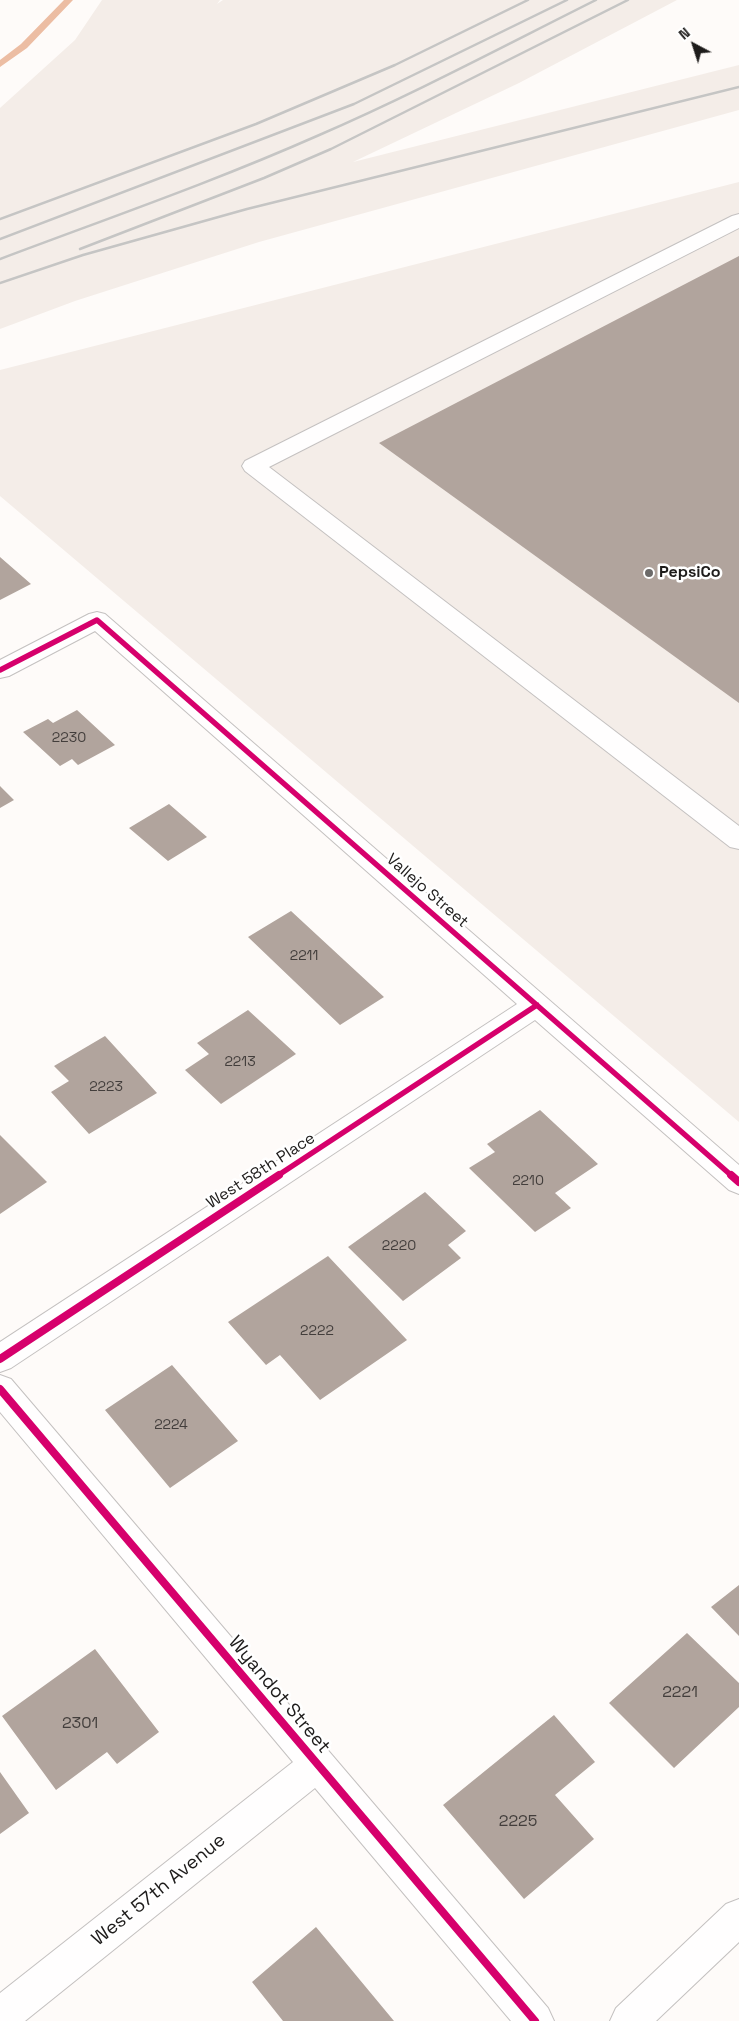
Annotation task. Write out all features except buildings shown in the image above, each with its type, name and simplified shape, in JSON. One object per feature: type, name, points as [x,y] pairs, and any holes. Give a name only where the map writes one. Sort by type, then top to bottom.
[{"type":"street","points":[[739,220],[253,466],[739,840]]},
{"type":"street","name":"Vallejo Street","points":[[0,670],[97,620],[739,1182]]},
{"type":"street","name":"West 58th Place","points":[[0,1359],[537,1005]]},
{"type":"street","name":"Wyandot Street","points":[[0,1389],[535,2021]]},
{"type":"street","name":"West 57th Avenue","points":[[0,2017],[318,1764]]},
{"type":"street","points":[[630,2021],[739,1917]]},
{"type":"shaded area","points":[[102,0],[220,0],[217,4],[223,0],[677,0],[519,83],[353,162],[739,65],[739,110],[259,242],[75,301],[0,329],[0,108],[75,40]]},
{"type":"shaded area","points":[[739,182],[739,1122],[0,496],[0,370]]},
{"type":"waterway","points":[[0,64],[24,46],[69,0]]},
{"type":"railway","points":[[0,219],[256,124],[395,65],[528,0]]},
{"type":"railway","points":[[0,239],[354,104],[567,0]]},
{"type":"railway","points":[[0,259],[199,185],[278,153],[423,87],[596,0]]},
{"type":"railway","points":[[80,249],[264,178],[331,149],[628,0]]},
{"type":"railway","points":[[0,283],[83,255],[247,209],[739,87]]},
{"type":"cycle path","points":[[0,670],[97,620],[739,1182]]},
{"type":"cycle path","points":[[0,1359],[537,1005]]},
{"type":"cycle path","points":[[0,1389],[535,2021]]},
{"type":"place","name":"PepsiCo","points":[[649,573]]}]
